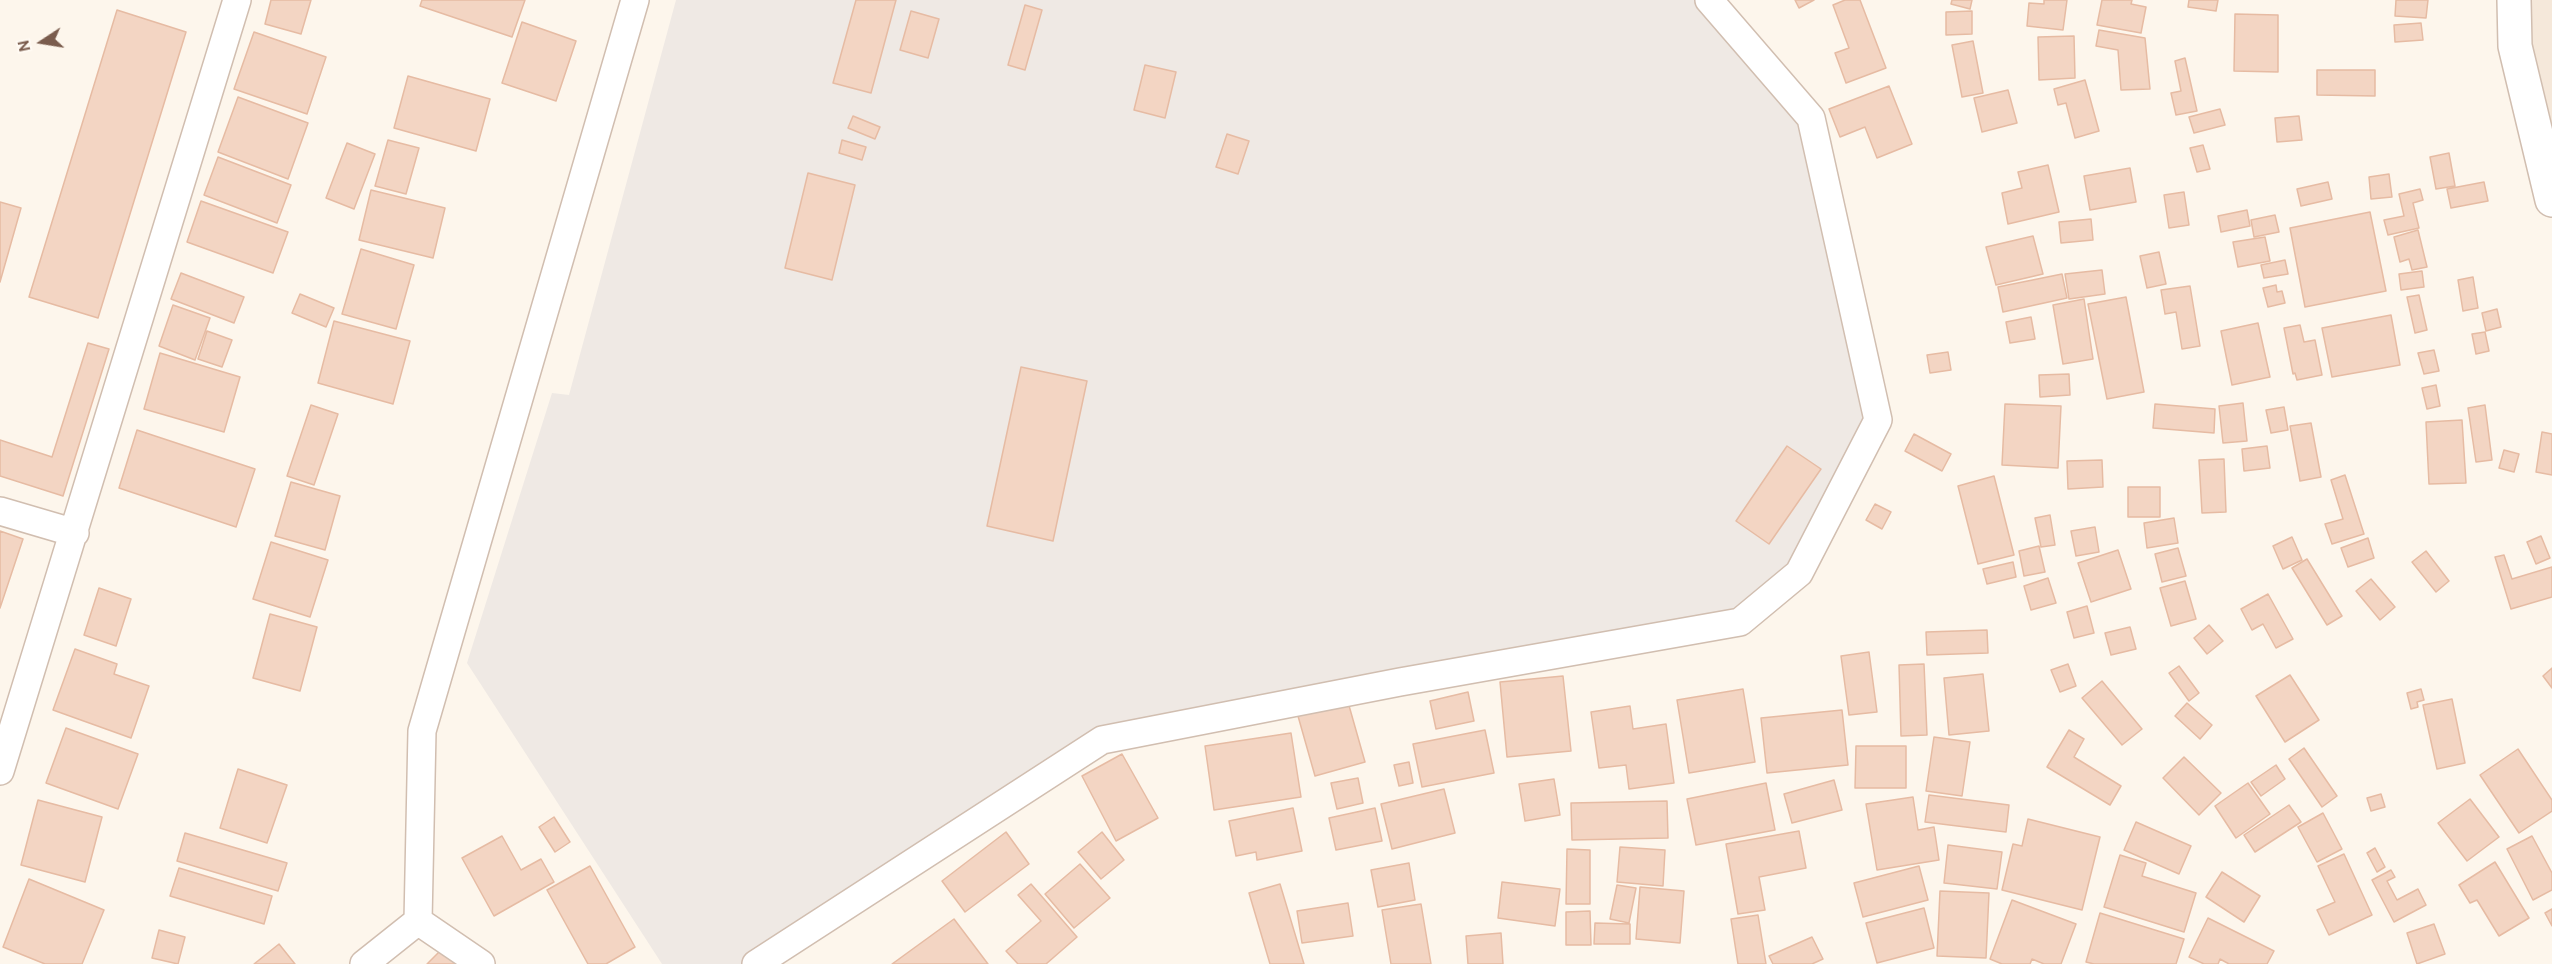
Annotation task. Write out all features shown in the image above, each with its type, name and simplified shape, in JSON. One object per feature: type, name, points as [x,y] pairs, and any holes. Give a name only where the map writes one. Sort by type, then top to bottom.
[{"type":"street","points":[[0,771],[237,0]]},
{"type":"street","points":[[418,921],[422,731],[635,0]]},
{"type":"street","points":[[756,964],[1102,740],[1400,682],[1740,622],[1799,573],[1878,420],[1811,118],[1709,0]]},
{"type":"street","points":[[2514,0],[2516,46],[2552,200]]},
{"type":"street","points":[[0,511],[75,533]]},
{"type":"street","points":[[364,964],[418,921]]},
{"type":"street","points":[[418,921],[481,964]]},
{"type":"shaded area","points":[[676,0],[1709,0],[1811,118],[1878,420],[1799,573],[1740,622],[1102,740],[756,964],[662,964],[467,663],[552,393],[569,395]]},
{"type":"shaded area","points":[[2514,0],[2552,0],[2552,200]]},
{"type":"building","points":[[271,0],[311,0],[301,34],[265,24]]},
{"type":"building","points":[[422,0],[525,0],[512,37],[420,6]]},
{"type":"building","points":[[856,0],[896,0],[871,93],[833,83]]},
{"type":"building","points":[[1795,0],[1814,0],[1799,8]]},
{"type":"building","points":[[1845,0],[1860,0],[1886,68],[1846,83],[1835,53],[1849,48],[1833,5]]},
{"type":"building","points":[[1952,0],[1972,0],[1970,9],[1951,4]]},
{"type":"building","points":[[2044,0],[2067,0],[2063,30],[2027,26],[2029,3],[2044,4]]},
{"type":"building","points":[[2102,0],[2132,0],[2131,4],[2146,7],[2141,33],[2097,25]]},
{"type":"building","points":[[2189,0],[2218,0],[2216,11],[2188,7]]},
{"type":"building","points":[[2396,0],[2428,0],[2426,18],[2395,16]]},
{"type":"building","points":[[1025,5],[1042,10],[1025,70],[1008,65]]},
{"type":"building","points":[[117,10],[186,32],[98,318],[29,297]]},
{"type":"building","points":[[911,11],[939,19],[928,58],[900,50]]},
{"type":"building","points":[[1972,11],[1972,34],[1946,35],[1946,12]]},
{"type":"building","points":[[2235,14],[2278,15],[2278,72],[2234,71]]},
{"type":"building","points":[[522,22],[576,41],[556,101],[502,83]]},
{"type":"building","points":[[2421,23],[2423,40],[2395,42],[2394,25]]},
{"type":"building","points":[[2099,30],[2145,38],[2150,89],[2121,90],[2118,50],[2096,46]]},
{"type":"building","points":[[254,32],[326,57],[307,114],[234,89]]},
{"type":"building","points":[[2074,36],[2075,78],[2039,80],[2038,37]]},
{"type":"building","points":[[1973,41],[1983,93],[1962,97],[1952,45]]},
{"type":"building","points":[[2185,58],[2197,111],[2176,115],[2171,93],[2181,91],[2175,61]]},
{"type":"building","points":[[1145,65],[1176,72],[1165,118],[1134,110]]},
{"type":"building","points":[[2317,70],[2375,70],[2375,96],[2317,95]]},
{"type":"building","points":[[408,76],[490,99],[476,151],[394,128]]},
{"type":"building","points":[[2085,80],[2099,131],[2075,138],[2066,103],[2058,105],[2054,89]]},
{"type":"building","points":[[1889,86],[1912,144],[1877,158],[1865,127],[1840,137],[1829,109]]},
{"type":"building","points":[[2008,90],[2017,123],[1982,132],[1974,98]]},
{"type":"building","points":[[238,97],[308,123],[288,179],[218,152]]},
{"type":"building","points":[[2220,109],[2225,125],[2194,133],[2189,117]]},
{"type":"building","points":[[853,116],[880,127],[875,139],[848,128]]},
{"type":"building","points":[[2299,116],[2302,140],[2277,142],[2275,118]]},
{"type":"building","points":[[1227,134],[1249,141],[1238,174],[1216,167]]},
{"type":"building","points":[[388,140],[419,148],[406,194],[375,186]]},
{"type":"building","points":[[842,140],[866,147],[862,160],[839,153]]},
{"type":"building","points":[[347,143],[375,154],[354,209],[326,198]]},
{"type":"building","points":[[2203,145],[2210,169],[2197,172],[2190,148]]},
{"type":"building","points":[[2449,153],[2455,186],[2436,189],[2430,157]]},
{"type":"building","points":[[218,157],[291,185],[277,223],[204,195]]},
{"type":"building","points":[[2048,165],[2059,212],[2008,224],[2002,193],[2022,188],[2018,172]]},
{"type":"building","points":[[2130,168],[2136,202],[2090,210],[2084,176]]},
{"type":"building","points":[[808,173],[855,185],[832,280],[785,268]]},
{"type":"building","points":[[2389,174],[2392,197],[2371,199],[2369,177]]},
{"type":"building","points":[[2328,182],[2332,199],[2301,206],[2297,189]]},
{"type":"building","points":[[2484,182],[2488,201],[2451,208],[2447,189]]},
{"type":"building","points":[[2420,189],[2423,200],[2413,203],[2419,228],[2388,235],[2384,220],[2404,216],[2399,194]]},
{"type":"building","points":[[371,190],[445,208],[433,258],[359,240]]},
{"type":"building","points":[[2184,192],[2189,225],[2169,228],[2164,195]]},
{"type":"building","points":[[201,201],[288,232],[273,273],[187,242]]},
{"type":"building","points":[[0,202],[21,208],[0,282]]},
{"type":"building","points":[[2247,210],[2250,226],[2221,232],[2218,216]]},
{"type":"building","points":[[2370,212],[2386,291],[2305,307],[2290,228]]},
{"type":"building","points":[[2275,215],[2279,232],[2254,237],[2251,220]]},
{"type":"building","points":[[2091,219],[2093,240],[2061,243],[2059,222]]},
{"type":"building","points":[[2418,230],[2427,267],[2412,270],[2409,259],[2400,262],[2394,237]]},
{"type":"building","points":[[2033,236],[2043,274],[1996,285],[1986,247]]},
{"type":"building","points":[[2265,237],[2270,261],[2238,267],[2233,242]]},
{"type":"building","points":[[361,249],[414,265],[396,329],[342,314]]},
{"type":"building","points":[[2159,252],[2166,284],[2147,288],[2140,256]]},
{"type":"building","points":[[2285,260],[2288,274],[2264,278],[2261,265]]},
{"type":"building","points":[[2102,270],[2105,294],[2069,299],[2065,274]]},
{"type":"building","points":[[2422,271],[2424,287],[2401,290],[2399,274]]},
{"type":"building","points":[[181,273],[244,297],[234,323],[171,299]]},
{"type":"building","points":[[2062,274],[2067,298],[2003,312],[1998,287]]},
{"type":"building","points":[[2473,277],[2478,308],[2463,311],[2458,280]]},
{"type":"building","points":[[2276,285],[2277,292],[2282,291],[2285,303],[2268,307],[2263,288]]},
{"type":"building","points":[[2190,286],[2200,346],[2182,349],[2176,312],[2165,314],[2161,290]]},
{"type":"building","points":[[300,294],[334,308],[326,327],[292,313]]},
{"type":"building","points":[[2419,295],[2427,330],[2415,333],[2407,297]]},
{"type":"building","points":[[2126,297],[2144,392],[2107,399],[2088,304]]},
{"type":"building","points":[[2084,299],[2093,359],[2063,364],[2053,305]]},
{"type":"building","points":[[173,305],[210,318],[195,360],[159,346]]},
{"type":"building","points":[[2497,309],[2501,327],[2486,331],[2482,313]]},
{"type":"building","points":[[2391,315],[2400,365],[2332,377],[2322,328]]},
{"type":"building","points":[[2031,317],[2035,339],[2010,343],[2006,322]]},
{"type":"building","points":[[334,321],[410,341],[393,404],[318,383]]},
{"type":"building","points":[[2258,323],[2270,377],[2232,385],[2221,331]]},
{"type":"building","points":[[2300,325],[2304,342],[2315,340],[2322,375],[2297,380],[2295,373],[2293,374],[2284,328]]},
{"type":"building","points":[[207,331],[232,340],[222,367],[198,359]]},
{"type":"building","points":[[2485,332],[2489,351],[2476,354],[2472,334]]},
{"type":"building","points":[[88,343],[109,349],[63,496],[0,476],[0,440],[52,457]]},
{"type":"building","points":[[2434,350],[2439,371],[2424,374],[2418,353]]},
{"type":"building","points":[[1948,352],[1951,370],[1930,373],[1927,355]]},
{"type":"building","points":[[160,353],[240,377],[224,432],[144,409]]},
{"type":"building","points":[[1021,367],[1087,381],[1053,541],[987,526]]},
{"type":"building","points":[[2069,374],[2070,395],[2040,397],[2039,375]]},
{"type":"building","points":[[2436,385],[2440,406],[2427,409],[2422,388]]},
{"type":"building","points":[[2243,403],[2247,441],[2223,443],[2219,406]]},
{"type":"building","points":[[2005,404],[2061,406],[2058,468],[2002,465]]},
{"type":"building","points":[[2155,404],[2215,409],[2214,433],[2153,428]]},
{"type":"building","points":[[311,405],[338,414],[314,485],[287,476]]},
{"type":"building","points":[[2485,405],[2492,460],[2476,462],[2468,408]]},
{"type":"building","points":[[2284,407],[2288,430],[2271,433],[2266,410]]},
{"type":"building","points":[[2462,420],[2466,483],[2429,484],[2426,422]]},
{"type":"building","points":[[2311,423],[2321,477],[2300,481],[2290,426]]},
{"type":"building","points":[[137,430],[255,469],[236,527],[119,488]]},
{"type":"building","points":[[2542,432],[2552,434],[2552,475],[2536,472]]},
{"type":"building","points":[[1914,434],[1951,454],[1942,471],[1905,451]]},
{"type":"building","points":[[1787,446],[1821,469],[1769,544],[1736,521]]},
{"type":"building","points":[[2267,446],[2270,468],[2244,471],[2242,449]]},
{"type":"building","points":[[2504,450],[2519,454],[2514,472],[2499,468]]},
{"type":"building","points":[[2224,459],[2226,512],[2202,513],[2199,460]]},
{"type":"building","points":[[2102,460],[2103,487],[2068,489],[2067,461]]},
{"type":"building","points":[[2345,475],[2364,534],[2332,544],[2325,524],[2343,519],[2331,480]]},
{"type":"building","points":[[1994,476],[2014,555],[1978,564],[1958,486]]},
{"type":"building","points":[[291,482],[340,496],[325,550],[275,536]]},
{"type":"building","points":[[2128,487],[2160,487],[2160,517],[2128,517]]},
{"type":"building","points":[[1875,504],[1891,512],[1882,529],[1866,520]]},
{"type":"building","points":[[2050,515],[2055,545],[2041,547],[2035,518]]},
{"type":"building","points":[[2174,518],[2178,543],[2147,548],[2144,523]]},
{"type":"building","points":[[2095,527],[2099,552],[2076,556],[2071,531]]},
{"type":"building","points":[[0,531],[23,539],[0,608]]},
{"type":"building","points":[[2541,536],[2550,558],[2536,564],[2527,542]]},
{"type":"building","points":[[2292,537],[2302,560],[2283,569],[2273,546]]},
{"type":"building","points":[[2368,538],[2374,558],[2348,567],[2341,548]]},
{"type":"building","points":[[271,542],[328,560],[310,617],[253,599]]},
{"type":"building","points":[[2039,546],[2045,572],[2024,576],[2019,551]]},
{"type":"building","points":[[2178,548],[2186,576],[2162,582],[2155,554]]},
{"type":"building","points":[[2118,550],[2131,589],[2091,602],[2078,563]]},
{"type":"building","points":[[2426,551],[2449,581],[2436,592],[2412,562]]},
{"type":"building","points":[[2504,555],[2512,579],[2552,567],[2552,597],[2511,609],[2495,557]]},
{"type":"building","points":[[2307,559],[2342,616],[2327,625],[2292,568]]},
{"type":"building","points":[[2013,562],[2016,577],[1987,584],[1983,569]]},
{"type":"building","points":[[2048,578],[2056,603],[2031,610],[2024,586]]},
{"type":"building","points":[[2371,579],[2395,607],[2380,620],[2356,591]]},
{"type":"building","points":[[2185,581],[2196,619],[2171,626],[2160,588]]},
{"type":"building","points":[[99,588],[131,599],[116,646],[84,635]]},
{"type":"building","points":[[2268,594],[2293,639],[2276,648],[2263,624],[2252,630],[2241,609]]},
{"type":"building","points":[[2087,606],[2094,633],[2074,638],[2067,612]]},
{"type":"building","points":[[270,614],[317,627],[300,691],[253,678]]},
{"type":"building","points":[[2209,625],[2223,641],[2207,654],[2194,638]]},
{"type":"building","points":[[2130,627],[2136,649],[2111,655],[2105,633]]},
{"type":"building","points":[[1987,630],[1988,653],[1927,655],[1926,632]]},
{"type":"building","points":[[75,649],[117,664],[114,674],[149,686],[131,738],[53,710]]},
{"type":"building","points":[[1869,652],[1877,712],[1849,715],[1841,656]]},
{"type":"building","points":[[1924,664],[1927,735],[1901,736],[1899,665]]},
{"type":"building","points":[[2068,664],[2076,686],[2060,692],[2051,670]]},
{"type":"building","points":[[2179,666],[2199,693],[2189,701],[2169,673]]},
{"type":"building","points":[[2552,668],[2552,688],[2543,676]]},
{"type":"building","points":[[1983,674],[1989,731],[1949,735],[1944,678]]},
{"type":"building","points":[[2290,675],[2319,720],[2285,742],[2256,696]]},
{"type":"building","points":[[1563,676],[1571,751],[1507,757],[1500,682]]},
{"type":"building","points":[[2102,681],[2142,729],[2122,745],[2082,698]]},
{"type":"building","points":[[1743,689],[1755,762],[1689,773],[1677,700]]},
{"type":"building","points":[[2421,689],[2424,700],[2417,702],[2418,707],[2411,709],[2407,693]]},
{"type":"building","points":[[1468,692],[1474,721],[1436,729],[1430,701]]},
{"type":"building","points":[[1346,695],[1365,762],[1315,776],[1296,709]]},
{"type":"building","points":[[2452,699],[2465,763],[2437,769],[2423,705]]},
{"type":"building","points":[[2187,703],[2212,725],[2200,739],[2175,716]]},
{"type":"building","points":[[1630,706],[1633,729],[1666,724],[1674,783],[1629,789],[1626,765],[1599,768],[1591,712]]},
{"type":"building","points":[[1842,710],[1848,765],[1767,773],[1761,718]]},
{"type":"building","points":[[66,728],[138,754],[118,809],[46,783]]},
{"type":"building","points":[[1485,730],[1494,773],[1422,787],[1413,744]]},
{"type":"building","points":[[2069,730],[2084,739],[2074,757],[2121,786],[2110,805],[2047,767]]},
{"type":"building","points":[[1291,733],[1301,797],[1214,810],[1205,746]]},
{"type":"building","points":[[1934,737],[1970,742],[1962,796],[1926,791]]},
{"type":"building","points":[[1856,746],[1906,746],[1906,788],[1855,788]]},
{"type":"building","points":[[2304,748],[2337,796],[2322,807],[2289,759]]},
{"type":"building","points":[[2518,749],[2552,800],[2552,811],[2519,833],[2480,775]]},
{"type":"building","points":[[1122,754],[1158,818],[1116,841],[1082,776]]},
{"type":"building","points":[[2184,757],[2221,793],[2199,815],[2163,778]]},
{"type":"building","points":[[1409,762],[1413,783],[1399,786],[1394,765]]},
{"type":"building","points":[[2276,765],[2285,779],[2261,796],[2251,782]]},
{"type":"building","points":[[238,769],[287,785],[267,843],[220,828]]},
{"type":"building","points":[[1358,778],[1363,803],[1337,809],[1331,783]]},
{"type":"building","points":[[1554,779],[1560,815],[1525,821],[1519,784]]},
{"type":"building","points":[[1834,780],[1842,810],[1792,823],[1784,794]]},
{"type":"building","points":[[1766,783],[1775,830],[1696,845],[1687,799]]},
{"type":"building","points":[[2248,783],[2270,814],[2236,838],[2215,806]]},
{"type":"building","points":[[1444,789],[1455,833],[1392,849],[1381,804]]},
{"type":"building","points":[[2381,794],[2385,807],[2371,811],[2367,798]]},
{"type":"building","points":[[1929,795],[2009,805],[2006,832],[1925,822]]},
{"type":"building","points":[[1913,797],[1918,830],[1934,827],[1939,860],[1877,870],[1866,804]]},
{"type":"building","points":[[2470,799],[2499,837],[2467,861],[2438,823]]},
{"type":"building","points":[[38,800],[102,817],[85,882],[21,865]]},
{"type":"building","points":[[1667,801],[1668,838],[1572,840],[1571,803]]},
{"type":"building","points":[[2289,805],[2301,822],[2255,852],[2244,835]]},
{"type":"building","points":[[1293,808],[1302,851],[1257,860],[1256,852],[1236,856],[1229,821]]},
{"type":"building","points":[[1375,808],[1382,841],[1336,850],[1329,818]]},
{"type":"building","points":[[2323,813],[2342,849],[2317,862],[2298,827]]},
{"type":"building","points":[[554,817],[570,842],[555,852],[539,827]]},
{"type":"building","points":[[2028,819],[2100,837],[2082,910],[2002,890],[2013,844],[2022,846]]},
{"type":"building","points":[[2136,822],[2191,846],[2179,874],[2124,850]]},
{"type":"building","points":[[1799,831],[1806,868],[1759,877],[1765,910],[1738,914],[1726,844]]},
{"type":"building","points":[[1006,832],[1029,864],[965,912],[942,881]]},
{"type":"building","points":[[1102,832],[1124,860],[1101,879],[1078,852]]},
{"type":"building","points":[[185,833],[287,863],[278,891],[177,861]]},
{"type":"building","points":[[502,836],[521,870],[541,859],[554,882],[494,916],[462,858]]},
{"type":"building","points":[[2532,836],[2552,873],[2552,890],[2533,900],[2507,849]]},
{"type":"building","points":[[1948,845],[2002,852],[1997,889],[1944,883]]},
{"type":"building","points":[[1620,847],[1665,850],[1663,886],[1617,882]]},
{"type":"building","points":[[2375,848],[2385,867],[2377,872],[2367,853]]},
{"type":"building","points":[[1567,849],[1590,850],[1590,904],[1566,904]]},
{"type":"building","points":[[2344,854],[2372,915],[2329,935],[2317,910],[2335,902],[2318,866]]},
{"type":"building","points":[[2120,855],[2146,863],[2142,876],[2196,893],[2184,932],[2104,907]]},
{"type":"building","points":[[2495,862],[2529,918],[2499,936],[2477,900],[2470,903],[2459,885]]},
{"type":"building","points":[[1409,863],[1415,900],[1378,907],[1371,870]]},
{"type":"building","points":[[1080,864],[1110,898],[1074,928],[1045,894]]},
{"type":"building","points":[[590,866],[635,947],[606,964],[588,964],[547,890]]},
{"type":"building","points":[[1919,866],[1928,900],[1863,917],[1854,883]]},
{"type":"building","points":[[179,868],[272,896],[264,924],[170,896]]},
{"type":"building","points":[[2391,870],[2395,877],[2387,881],[2397,900],[2418,889],[2426,905],[2394,922],[2372,880]]},
{"type":"building","points":[[2222,872],[2260,896],[2244,922],[2206,897]]},
{"type":"building","points":[[29,879],[104,910],[82,964],[45,964],[3,947]]},
{"type":"building","points":[[1502,882],[1560,889],[1555,926],[1498,918]]},
{"type":"building","points":[[1031,884],[1077,937],[1046,964],[1018,964],[1006,951],[1041,921],[1018,895]]},
{"type":"building","points":[[1280,884],[1304,964],[1270,964],[1249,893]]},
{"type":"building","points":[[1617,885],[1636,888],[1629,923],[1610,919]]},
{"type":"building","points":[[1640,887],[1684,891],[1680,943],[1636,939]]},
{"type":"building","points":[[1940,891],[1989,893],[1986,958],[1937,956]]},
{"type":"building","points":[[2012,900],[2076,924],[2061,964],[2044,964],[2032,959],[2030,964],[2002,964],[1990,959]]},
{"type":"building","points":[[1348,903],[1353,936],[1302,943],[1297,911]]},
{"type":"building","points":[[1421,904],[1431,964],[1391,964],[1382,910]]},
{"type":"building","points":[[1924,908],[1934,948],[1877,963],[1866,923]]},
{"type":"building","points":[[2552,909],[2552,926],[2545,913]]},
{"type":"building","points":[[1590,911],[1591,945],[1566,945],[1566,912]]},
{"type":"building","points":[[2100,913],[2184,939],[2176,964],[2094,964],[2086,962]]},
{"type":"building","points":[[1758,915],[1766,964],[1738,964],[1731,919]]},
{"type":"building","points":[[2208,918],[2274,951],[2267,964],[2229,964],[2220,959],[2218,964],[2204,964],[2189,957]]},
{"type":"building","points":[[954,919],[988,964],[892,964]]},
{"type":"building","points":[[1595,923],[1630,924],[1630,944],[1594,944]]},
{"type":"building","points":[[2434,924],[2445,954],[2417,964],[2407,933]]},
{"type":"building","points":[[159,930],[185,937],[178,964],[152,958]]},
{"type":"building","points":[[1501,933],[1503,964],[1468,964],[1466,936]]},
{"type":"building","points":[[1812,937],[1823,959],[1812,964],[1773,964],[1769,956]]},
{"type":"building","points":[[279,944],[295,964],[254,964]]},
{"type":"building","points":[[442,949],[457,964],[427,964]]}]
